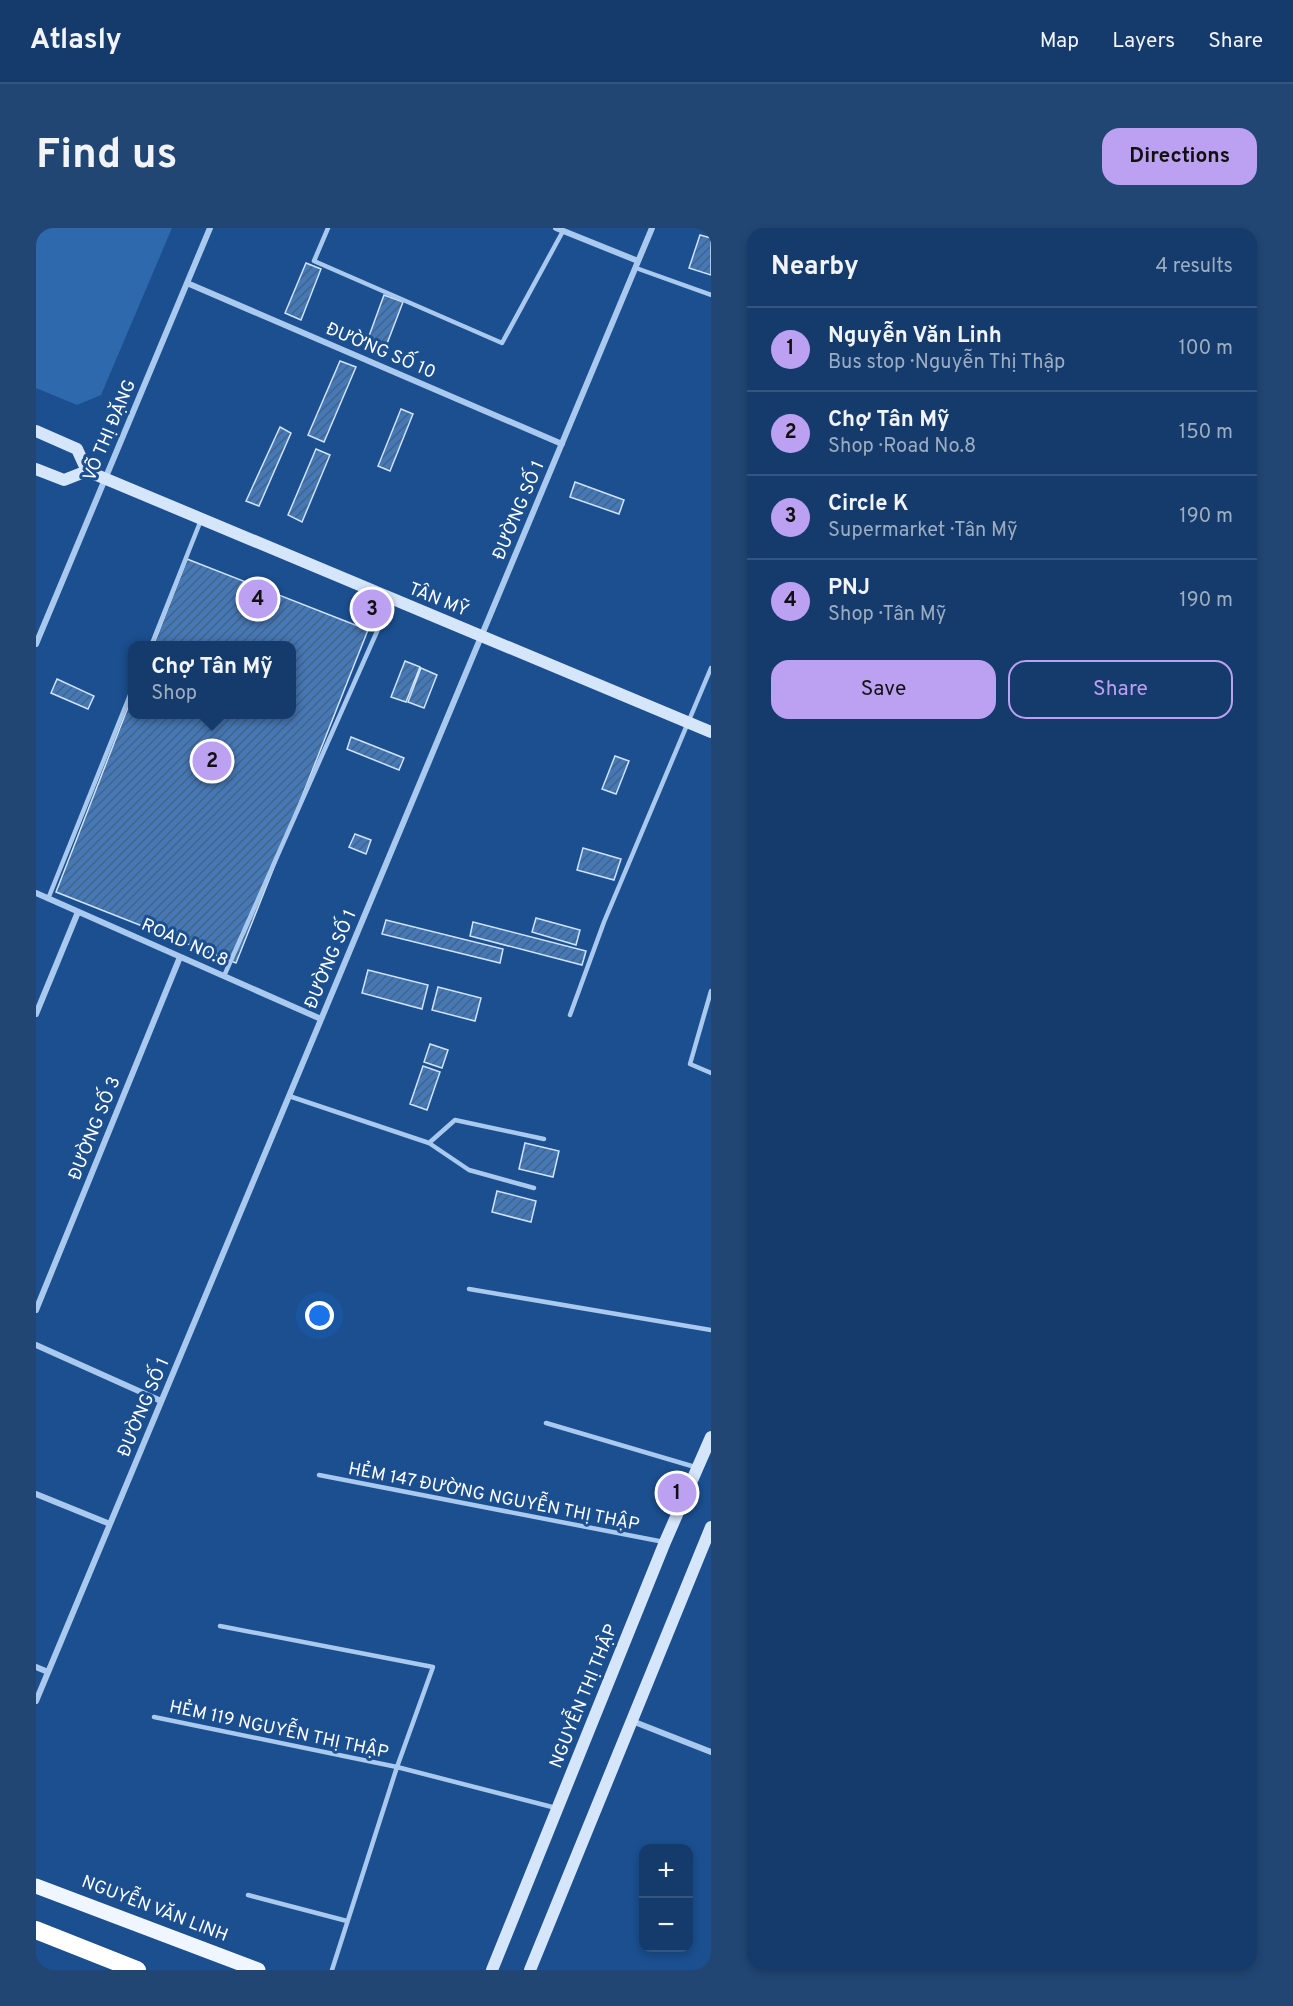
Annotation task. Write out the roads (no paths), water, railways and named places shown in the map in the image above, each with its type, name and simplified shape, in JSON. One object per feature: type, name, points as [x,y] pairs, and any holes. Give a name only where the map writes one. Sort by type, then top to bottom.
[{"type":"highway","points":[[36,1930],[137,1970]]},
{"type":"main road","points":[[36,431],[77,449],[87,471],[64,480],[36,469]]},
{"type":"main road","name":"TÂN MỸ","points":[[87,471],[711,732]]},
{"type":"main road","name":"NGUYỄN THỊ THẬP","points":[[492,1970],[665,1542],[711,1437]]},
{"type":"main road","points":[[530,1970],[632,1721],[707,1549],[711,1527]]},
{"type":"main road","name":"NGUYỄN VĂN LINH","points":[[36,1886],[258,1970]]},
{"type":"street","name":"VÕ THỊ ĐẶNG","points":[[36,644],[210,228]]},
{"type":"street","points":[[555,228],[637,265]]},
{"type":"street","name":"ĐƯỜNG SỐ 1","points":[[36,1701],[652,228]]},
{"type":"street","name":"ĐƯỜNG SỐ 10","points":[[187,283],[562,444]]},
{"type":"street","name":"ROAD NO.8","points":[[36,893],[321,1018]]},
{"type":"street","points":[[36,1014],[78,912]]},
{"type":"street","name":"ĐƯỜNG SỐ 3","points":[[36,1310],[180,957]]},
{"type":"street","points":[[36,1345],[161,1401]]},
{"type":"street","points":[[36,1494],[110,1524]]},
{"type":"street","points":[[36,1667],[48,1672]]},
{"type":"street","points":[[632,1721],[711,1752]]},
{"type":"lane","points":[[328,228],[314,261],[502,343],[563,231]]},
{"type":"lane","points":[[637,265],[711,295]]},
{"type":"lane","points":[[152,641],[201,520]]},
{"type":"lane","points":[[224,976],[392,600]]},
{"type":"lane","points":[[570,1015],[604,922],[711,668]]},
{"type":"lane","points":[[48,899],[128,700]]},
{"type":"lane","points":[[711,991],[690,1064],[711,1073]]},
{"type":"lane","points":[[289,1096],[429,1143],[469,1170],[534,1188]]},
{"type":"lane","points":[[429,1143],[455,1120],[544,1139]]},
{"type":"lane","points":[[469,1289],[711,1330]]},
{"type":"lane","points":[[546,1423],[698,1468]]},
{"type":"lane","name":"HẺM 147 ĐƯỜNG NGUYỄN THỊ THẬP","points":[[319,1476],[665,1542]]},
{"type":"lane","points":[[220,1626],[433,1667],[332,1970]]},
{"type":"lane","name":"HẺM 119 NGUYỄN THỊ THẬP","points":[[154,1717],[398,1767],[557,1808]]},
{"type":"lane","points":[[248,1894],[347,1922]]},
{"type":"place","name":"PNJ","points":[[258,599]]},
{"type":"place","name":"Circle K","points":[[372,609]]},
{"type":"place","name":"Chợ Tân Mỹ","points":[[212,761]]},
{"type":"place","name":"Nguyễn Văn Linh","points":[[677,1493]]}]
